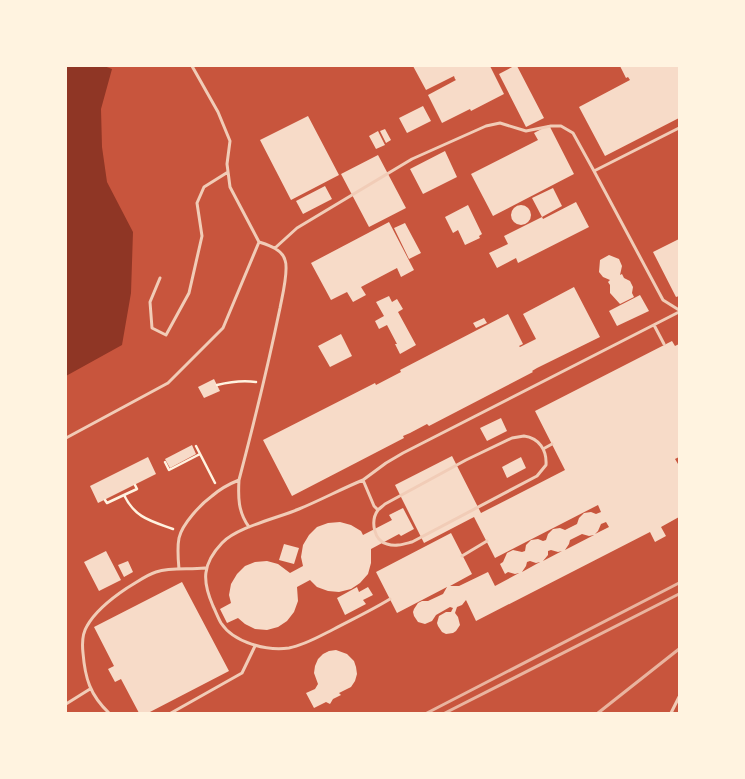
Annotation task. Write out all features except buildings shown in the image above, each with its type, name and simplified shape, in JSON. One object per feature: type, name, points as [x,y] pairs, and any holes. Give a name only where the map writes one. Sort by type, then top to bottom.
[{"type":"lane","points":[[192,66],[218,112],[230,141],[227,164],[230,187],[259,242],[275,248],[284,255],[286,261],[285,276],[276,327],[239,480],[238,500],[241,513],[249,527]]},
{"type":"lane","points":[[275,248],[297,228],[412,159],[486,126],[500,123],[526,131],[551,126],[561,126],[573,132],[663,300],[679,311],[403,453],[386,463],[363,480],[300,509],[231,535],[221,543],[205,568],[206,585],[209,597],[221,624],[243,641],[255,646],[273,649],[290,648],[310,641],[390,599]]},
{"type":"lane","points":[[594,171],[679,128]]},
{"type":"lane","points":[[160,278],[150,302],[152,328],[166,334],[189,293],[202,236],[198,203],[204,188],[228,172]]},
{"type":"lane","points":[[66,438],[168,383],[223,328],[259,242]]},
{"type":"lane","points":[[654,325],[664,344]]},
{"type":"lane","points":[[524,436],[531,437],[537,441],[543,449],[546,465],[537,476],[412,542],[394,545],[386,544],[380,540],[375,533],[374,524],[374,517],[378,510],[395,497],[512,438],[524,436]]},
{"type":"lane","points":[[543,449],[552,444]]},
{"type":"lane","points":[[179,569],[178,546],[181,532],[196,512],[212,496],[219,490],[239,480]]},
{"type":"lane","points":[[363,480],[374,506],[378,510]]},
{"type":"lane","points":[[462,556],[487,541]]},
{"type":"lane","points":[[109,713],[99,703],[90,689],[85,671],[82,642],[86,627],[96,613],[113,597],[143,578],[156,572],[205,568]]},
{"type":"lane","points":[[171,713],[242,673],[255,646]]},
{"type":"lane","points":[[66,704],[90,689]]},
{"type":"lane","points":[[667,713],[672,712],[679,697]]},
{"type":"path","points":[[217,385],[228,382],[250,381],[263,384]]},
{"type":"path","points":[[196,446],[219,490]]},
{"type":"path","points":[[165,462],[168,470],[200,454]]},
{"type":"path","points":[[105,500],[106,503],[114,497],[124,495],[136,489],[135,485]]},
{"type":"path","points":[[124,495],[132,508],[141,516],[181,532]]},
{"type":"shaded area","points":[[66,66],[104,66],[112,69],[101,109],[102,147],[107,182],[133,232],[131,293],[122,345],[66,376]]},
{"type":"railway","points":[[427,713],[679,583]]},
{"type":"railway","points":[[445,713],[679,594]]},
{"type":"railway","points":[[598,713],[679,649]]}]
